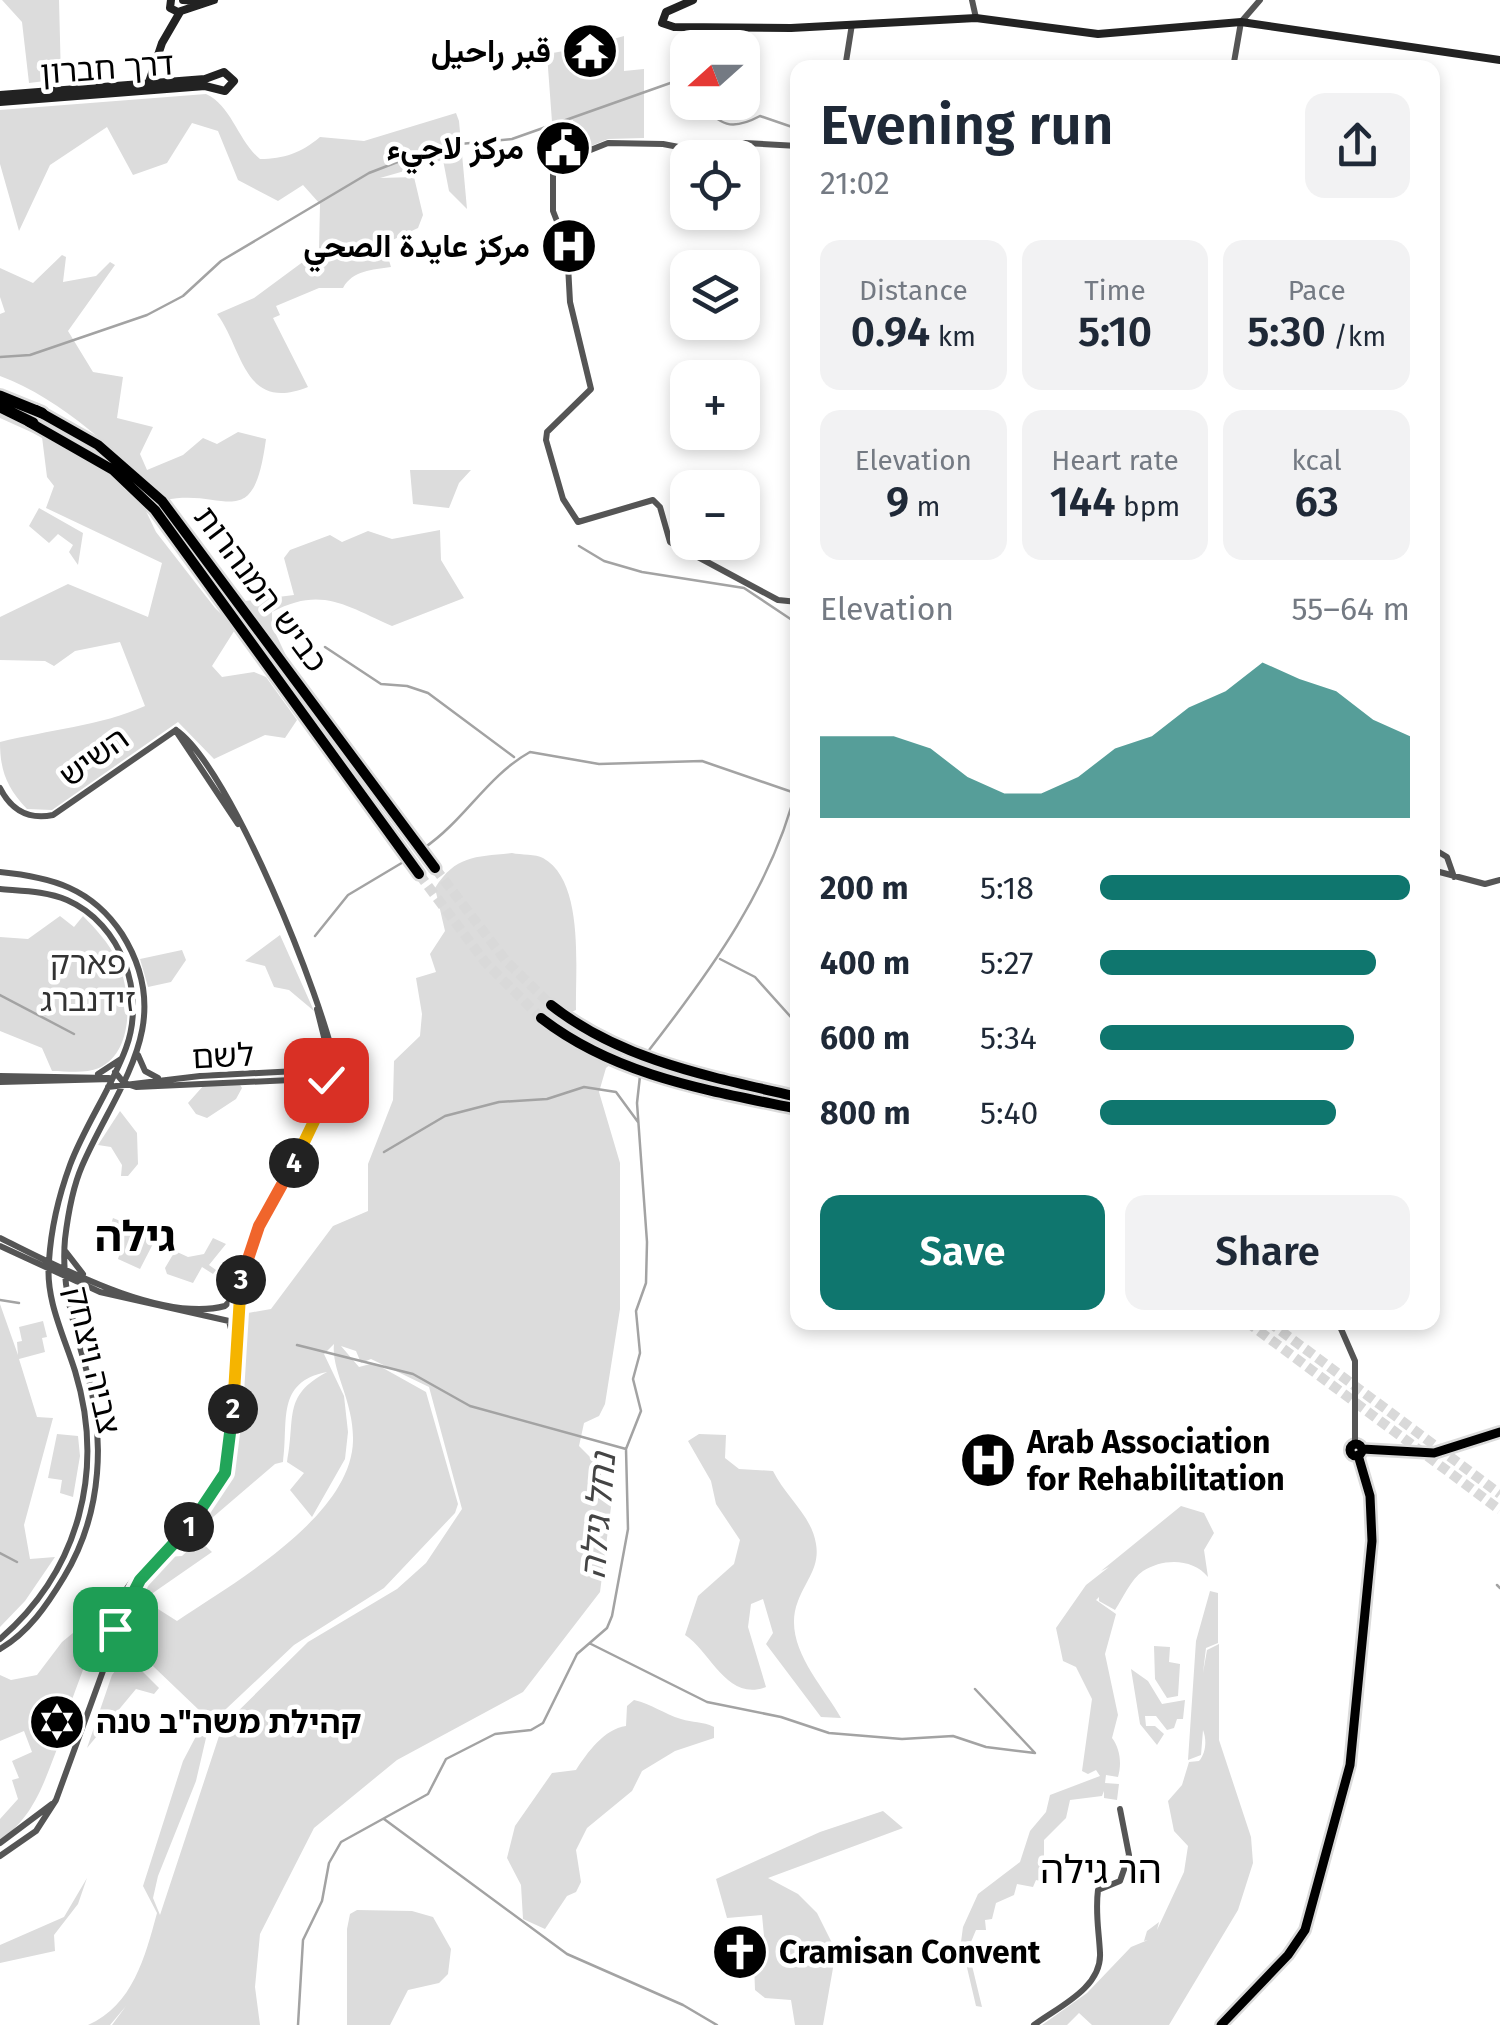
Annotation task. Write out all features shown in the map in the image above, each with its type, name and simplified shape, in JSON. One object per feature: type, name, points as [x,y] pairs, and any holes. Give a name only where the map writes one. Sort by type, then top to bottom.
[{"type":"highway","points":[[0,393],[38,418]]},
{"type":"highway","points":[[0,409],[38,418]]},
{"type":"highway","name":"כביש המנהרות","points":[[38,418],[98,445],[162,501],[435,868]]},
{"type":"highway","name":"כביש המנהרות","points":[[38,418],[113,470],[155,510],[419,874]]},
{"type":"highway","points":[[550,1005],[573,1022],[640,1056],[790,1101]]},
{"type":"highway","points":[[541,1018],[642,1073],[790,1101]]},
{"type":"main road","points":[[150,85],[177,10],[211,0]]},
{"type":"main road","points":[[693,0],[666,12],[662,23],[680,28],[976,18],[1098,34],[1241,22],[1500,60]]},
{"type":"main road","points":[[226,72],[234,81],[228,91],[217,88],[216,76],[226,72]]},
{"type":"main road","name":"דרך חברון","points":[[0,98],[216,76]]},
{"type":"main road","name":"דרך חברון","points":[[150,85],[217,88]]},
{"type":"main road","points":[[1221,2025],[1288,1956],[1304,1930],[1350,1765],[1372,1541],[1370,1496],[1359,1449],[1434,1452],[1500,1432]]},
{"type":"street","points":[[972,0],[976,18]]},
{"type":"street","points":[[1234,60],[1241,22],[1260,0]]},
{"type":"street","points":[[846,60],[852,24]]},
{"type":"street","points":[[790,146],[745,143],[721,155],[663,144],[608,143],[568,159],[553,160],[553,212],[567,248],[572,312],[591,389],[546,432],[564,499],[578,522],[653,500],[660,506],[670,542],[778,600],[790,601]]},
{"type":"street","name":"השיש","points":[[0,788],[12,807],[39,817],[62,810],[176,730],[198,752],[230,804],[306,975]]},
{"type":"street","points":[[1440,853],[1447,857],[1454,878]]},
{"type":"street","points":[[0,872],[40,876],[71,886],[112,920],[131,952],[142,984],[144,1013],[132,1071],[116,1080],[0,1080]]},
{"type":"street","points":[[1440,873],[1485,884],[1500,880]]},
{"type":"street","name":"צביה ויצחק","points":[[0,888],[68,900],[110,937],[126,967],[133,996],[130,1034],[116,1080],[70,1162],[48,1266],[52,1300],[84,1404],[89,1474],[71,1543],[36,1596],[0,1639]]},
{"type":"street","points":[[305,1144],[323,1100],[322,1065],[328,1049],[306,975]]},
{"type":"street","points":[[107,1659],[106,1634],[129,1582],[196,1512],[220,1471],[233,1337],[227,1305],[242,1277],[259,1226],[326,1110],[334,1066],[323,1014],[306,975]]},
{"type":"street","points":[[137,1054],[147,1072],[164,1079]]},
{"type":"street","points":[[90,1079],[122,1058]]},
{"type":"street","name":"לשם","points":[[116,1080],[312,1071],[322,1065],[334,1066]]},
{"type":"street","name":"לשם","points":[[116,1080],[138,1087],[334,1077]]},
{"type":"street","points":[[299,1078],[319,1084],[323,1100]]},
{"type":"street","points":[[90,1079],[102,1101]]},
{"type":"street","name":"צביה ויצחק","points":[[0,1649],[26,1630],[58,1587],[75,1559],[94,1500],[98,1455],[95,1409],[63,1272],[80,1170],[121,1094],[116,1080]]},
{"type":"street","points":[[0,1238],[48,1266]]},
{"type":"street","points":[[31,1253],[51,1245]]},
{"type":"street","points":[[0,1246],[127,1300],[228,1320],[240,1312]]},
{"type":"street","points":[[65,1247],[72,1263],[87,1278]]},
{"type":"street","points":[[63,1272],[181,1306],[227,1305],[240,1312]]},
{"type":"street","points":[[0,1856],[36,1831],[56,1800],[131,1594],[200,1515],[225,1473],[242,1277]]},
{"type":"street","points":[[1342,1330],[1356,1360],[1359,1449]]},
{"type":"street","points":[[106,1634],[117,1630]]},
{"type":"street","points":[[106,1634],[114,1642]]},
{"type":"street","points":[[0,1843],[56,1800]]},
{"type":"street","points":[[1034,2025],[1086,1987],[1100,1966],[1094,1916],[1098,1890],[1120,1880],[1128,1860],[1120,1809]]},
{"type":"green space","points":[[2,0],[59,0],[61,79],[29,83],[22,22]]},
{"type":"green space","points":[[624,36],[624,71],[644,69],[644,138],[608,139],[577,152],[573,120],[552,122],[547,54],[586,47],[588,57],[594,57],[592,45]]},
{"type":"green space","points":[[206,94],[229,115],[260,159],[292,154],[320,137],[364,141],[456,113],[459,121],[467,209],[449,191],[443,160],[380,178],[414,177],[423,215],[418,228],[384,244],[391,267],[358,274],[343,288],[319,288],[276,306],[280,315],[273,318],[308,387],[286,393],[257,384],[217,314],[254,298],[319,250],[320,204],[303,185],[278,201],[238,180],[218,131],[192,123],[167,163],[133,175],[107,127],[50,165],[19,231],[0,164],[0,110]]},
{"type":"green space","points":[[62,255],[66,257],[63,282],[96,276],[110,262],[115,265],[68,331],[93,372],[123,377],[117,418],[153,427],[140,454],[147,470],[183,455],[203,438],[217,444],[238,432],[266,439],[253,488],[244,498],[165,500],[68,413],[0,376],[0,314],[5,312],[0,297],[0,268],[33,283]]},
{"type":"green space","points":[[0,409],[119,482],[144,507],[156,532],[215,608],[236,628],[212,666],[222,677],[254,672],[266,677],[297,720],[285,738],[265,735],[214,759],[178,722],[52,810],[27,809],[20,801],[6,778],[0,742],[92,723],[145,706],[120,642],[75,651],[54,666],[45,661],[0,660],[0,617],[68,584],[148,617],[162,563],[46,508],[54,486],[47,477],[42,437],[0,418]]},
{"type":"green space","points":[[410,470],[471,470],[459,483],[449,508],[413,504]]},
{"type":"green space","points":[[39,508],[83,533],[78,565],[69,552],[73,545],[58,534],[49,543],[29,526]]},
{"type":"green space","points":[[440,530],[441,560],[464,598],[392,626],[333,601],[289,604],[272,612],[272,626],[290,664],[245,601],[294,595],[284,558],[290,550],[330,535],[342,542],[368,531],[392,539]]},
{"type":"green space","points":[[512,853],[543,858],[556,869],[572,906],[576,1010],[569,1013],[551,1000],[545,1009],[570,1027],[626,1052],[606,1068],[599,1092],[620,1163],[620,1309],[605,1404],[599,1416],[584,1423],[579,1446],[598,1465],[611,1507],[600,1592],[523,1692],[397,1760],[314,1828],[260,1934],[255,1987],[260,2025],[112,2025],[126,2006],[110,2025],[88,2025],[116,2005],[142,1962],[157,1913],[143,1886],[183,1761],[204,1721],[200,1711],[132,1646],[158,1609],[177,1621],[285,1545],[333,1496],[347,1469],[352,1426],[334,1344],[324,1354],[344,1396],[348,1432],[345,1459],[312,1517],[290,1490],[304,1473],[287,1462],[297,1399],[327,1372],[310,1377],[292,1394],[283,1462],[275,1464],[198,1530],[233,1474],[248,1313],[271,1309],[333,1226],[368,1211],[368,1164],[393,1100],[394,1061],[420,1036],[422,1014],[416,978],[436,972],[430,954],[445,931],[435,888],[459,863]],"holes":[[[341,1346],[356,1351],[361,1363],[371,1359],[429,1387],[462,1509],[426,1563],[397,1589],[308,1642],[222,1727],[160,1915],[153,1898],[158,1876],[196,1781],[209,1725],[294,1645],[384,1588],[455,1513],[458,1504],[426,1392],[374,1363],[359,1367]]]},
{"type":"green space","name":"פארק זידנברג","points":[[60,916],[74,927],[83,916],[93,926],[117,960],[125,987],[127,1019],[119,1048],[111,1060],[88,1071],[52,1071],[42,1048],[0,1031],[0,937],[28,939]]},
{"type":"green space","points":[[280,935],[314,1011],[289,990],[274,987],[265,966],[245,961]]},
{"type":"green space","points":[[182,950],[186,960],[171,982],[148,987],[140,959]]},
{"type":"green space","points":[[239,1083],[242,1088],[236,1099],[207,1118],[196,1114],[188,1103],[204,1085]]},
{"type":"green space","points":[[120,1111],[137,1133],[138,1164],[128,1176],[121,1176],[122,1165],[111,1147],[98,1145]]},
{"type":"green space","points":[[113,1218],[157,1236],[140,1269],[118,1259],[123,1243],[109,1230]]},
{"type":"green space","points":[[213,1238],[226,1244],[209,1265],[216,1270],[213,1274],[202,1267],[193,1283],[167,1274],[165,1268],[175,1251],[188,1257],[204,1254]]},
{"type":"green space","points":[[0,1304],[18,1355],[17,1342],[22,1341],[19,1327],[43,1321],[47,1337],[42,1338],[45,1352],[19,1359],[37,1417],[53,1418],[24,1525],[30,1559],[55,1557],[25,1601],[0,1627]]},
{"type":"green space","points":[[57,1434],[78,1436],[80,1456],[73,1497],[60,1493],[62,1480],[48,1478]]},
{"type":"green space","points":[[699,1434],[726,1435],[725,1458],[739,1469],[773,1471],[809,1524],[816,1544],[816,1560],[798,1601],[795,1633],[806,1663],[841,1718],[821,1717],[766,1644],[773,1633],[763,1599],[751,1604],[748,1627],[766,1687],[752,1690],[730,1682],[685,1635],[698,1596],[734,1564],[740,1540],[716,1504],[711,1481],[688,1441]]},
{"type":"green space","points":[[1181,1506],[1204,1513],[1214,1533],[1204,1550],[1208,1577],[1186,1563],[1159,1564],[1139,1574],[1115,1610],[1099,1601],[1099,1597],[1096,1600],[1116,1614],[1105,1654],[1118,1715],[1112,1738],[1120,1767],[1118,1777],[1106,1775],[1105,1783],[1119,1784],[1117,1800],[1104,1798],[1104,1791],[1102,1796],[1070,1800],[1066,1818],[1044,1840],[1044,1882],[1036,1880],[1033,1887],[1017,1884],[1014,1895],[996,1903],[992,1919],[985,1920],[986,1930],[976,1930],[968,1949],[982,2007],[976,2006],[961,1942],[963,1927],[978,1894],[1020,1862],[1030,1831],[1046,1812],[1050,1795],[1100,1776],[1096,1770],[1088,1774],[1082,1771],[1092,1699],[1076,1667],[1063,1661],[1056,1628],[1086,1585]]},
{"type":"green space","points":[[199,1540],[212,1552],[150,1595],[131,1625],[123,1629],[121,1621],[136,1592],[167,1557],[182,1556]]},
{"type":"green space","points":[[1210,1591],[1218,1593],[1218,1643],[1206,1648],[1203,1673],[1207,1650],[1219,1644],[1219,1740],[1251,1837],[1253,1863],[1238,1910],[1169,2025],[1092,2025],[1079,2013],[1067,2025],[1042,2025],[1087,1993],[1131,1947],[1148,1940],[1144,1941],[1147,1931],[1159,1922],[1157,1930],[1184,1872],[1188,1846],[1174,1831],[1168,1801],[1182,1785],[1189,1762],[1199,1761],[1204,1750],[1203,1730],[1201,1755],[1188,1760],[1196,1641]]},
{"type":"green space","points":[[107,1605],[67,1713],[51,1708],[43,1732],[61,1739],[44,1782],[22,1820],[0,1840],[0,1819],[18,1799],[12,1780],[19,1778],[12,1761],[32,1752],[24,1731],[0,1741],[0,1675],[11,1680],[37,1675],[62,1642]]},
{"type":"green space","points":[[1154,1646],[1170,1647],[1169,1662],[1180,1664],[1178,1696],[1167,1698],[1155,1679]]},
{"type":"green space","points":[[127,1656],[159,1688],[154,1694],[136,1689],[87,1748],[112,1675]]},
{"type":"green space","points":[[1131,1669],[1148,1681],[1162,1704],[1185,1700],[1183,1719],[1177,1719],[1174,1728],[1167,1730],[1156,1716],[1145,1716],[1146,1726],[1155,1726],[1164,1734],[1157,1745],[1140,1724]]},
{"type":"green space","points":[[634,1700],[714,1727],[714,1738],[675,1751],[642,1771],[632,1791],[587,1828],[576,1850],[581,1882],[545,1929],[523,1919],[521,1885],[507,1858],[515,1826],[552,1773],[576,1770],[603,1737],[626,1726],[627,1706]]},
{"type":"green space","points":[[883,1811],[903,1828],[768,1878],[798,1894],[817,1913],[836,1951],[823,2025],[795,2025],[791,2000],[765,1998],[755,1990],[753,1936],[764,1936],[762,1915],[727,1918],[716,1879],[820,1832]]},
{"type":"green space","points":[[87,1878],[78,1904],[54,1935],[55,1951],[0,1963],[0,1945],[64,1917]]},
{"type":"green space","points":[[357,1910],[412,1911],[433,1917],[451,1949],[448,1974],[439,1983],[408,1990],[390,2025],[347,2025],[347,1929],[350,1914]]},
{"type":"waterway","points":[[0,357],[30,355],[147,315],[183,296],[221,261],[369,173],[439,146],[512,139],[670,83]]},
{"type":"waterway","points":[[760,116],[790,126]]},
{"type":"waterway","points":[[720,120],[734,125],[750,120]]},
{"type":"waterway","points":[[579,546],[604,561],[642,572],[744,588],[790,619]]},
{"type":"waterway","points":[[325,647],[381,684],[428,693],[514,757]]},
{"type":"waterway","points":[[424,848],[452,825],[501,773],[530,752],[599,764],[702,761],[790,791]]},
{"type":"waterway","points":[[646,1054],[737,926],[773,856],[790,810]]},
{"type":"waterway","points":[[315,936],[348,895],[405,861]]},
{"type":"waterway","points":[[720,959],[755,977],[790,1016]]},
{"type":"waterway","points":[[0,995],[74,1034]]},
{"type":"waterway","name":"נחל גילה","points":[[298,2025],[303,1940],[322,1901],[329,1863],[341,1842],[428,1794],[446,1759],[495,1734],[531,1730],[543,1723],[577,1654],[607,1628],[612,1616],[628,1529],[626,1449],[641,1411],[633,1379],[640,1353],[636,1311],[646,1283],[647,1242],[637,1103],[640,1076]]},
{"type":"waterway","points":[[384,1152],[445,1116],[499,1102],[547,1099],[584,1087],[616,1092],[638,1122]]},
{"type":"waterway","points":[[0,1300],[19,1303]]},
{"type":"waterway","points":[[297,1345],[413,1374],[470,1406],[626,1449]]},
{"type":"waterway","points":[[0,1553],[17,1562]]},
{"type":"waterway","points":[[1497,1585],[1500,1588]]},
{"type":"waterway","points":[[591,1644],[707,1702],[781,1717],[829,1733],[902,1739],[953,1736],[986,1747],[1035,1753],[975,1689]]},
{"type":"waterway","points":[[384,1819],[567,1954],[683,2005],[717,2025]]},
{"type":"tunnel","points":[[435,868],[506,961],[551,1005]]},
{"type":"tunnel","points":[[419,874],[485,962],[541,1018]]},
{"type":"tunnel","points":[[1258,1330],[1500,1510]]},
{"type":"tunnel","points":[[1280,1330],[1500,1494]]},
{"type":"place","name":"قبر راحيل","points":[[590,51]]},
{"type":"place","name":"مركز لاجيء","points":[[563,148]]},
{"type":"place","name":"مركز عايدة الصحي","points":[[569,246]]},
{"type":"place","name":"Arab Association for Rehabilitation","points":[[988,1460]]},
{"type":"place","name":"קהילת משה\"ב טנה","points":[[57,1722]]},
{"type":"place","name":"Cramisan Convent","points":[[740,1952]]},
{"type":"district","name":"גילה","points":[[135,1236]]},
{"type":"district","name":"הר גילה","points":[[1101,1870]]},
{"type":"route","points":[[115,1629],[131,1594],[200,1515],[225,1473],[234,1409],[242,1276],[259,1226],[314,1124],[326,1080]]}]
